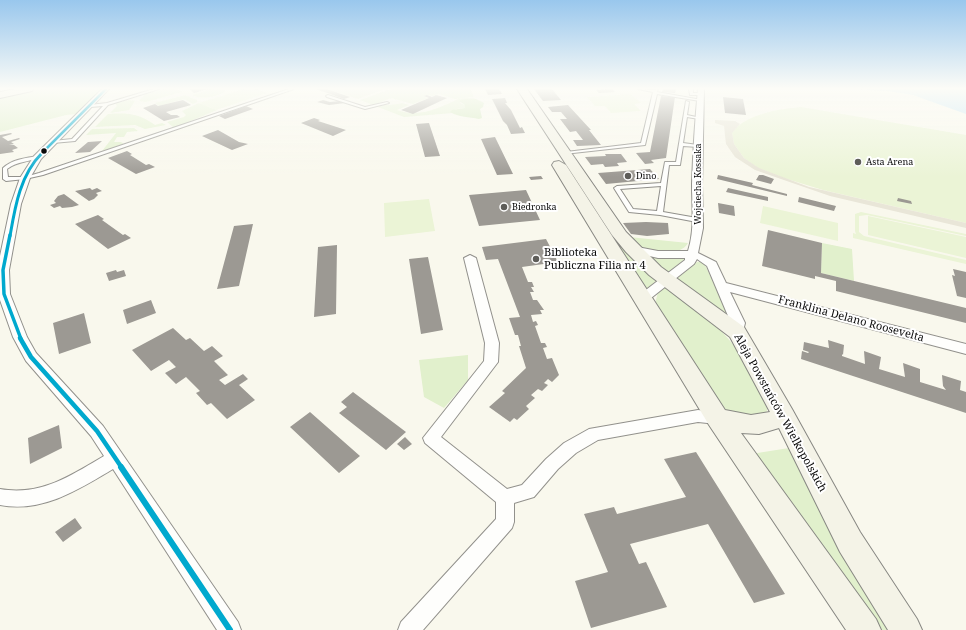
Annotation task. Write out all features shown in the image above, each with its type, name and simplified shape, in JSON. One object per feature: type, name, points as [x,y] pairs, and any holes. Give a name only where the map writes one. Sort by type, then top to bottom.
[{"type":"main road","points":[[529,118],[717,418],[865,630]]},
{"type":"main road","name":"Aleja Powstańców Wielkopolskich","points":[[542,118],[632,249],[667,280],[737,332],[784,416],[850,542],[906,630]]},
{"type":"main road","points":[[717,418],[739,424],[758,426],[774,422],[784,416]]},
{"type":"street","points":[[77,118],[38,157],[25,178],[17,199],[3,270],[3,282],[7,305],[31,357],[93,426],[230,630]]},
{"type":"street","name":"Wojciecha Kossaka","points":[[642,299],[690,262],[693,254],[698,234],[699,118]]},
{"type":"street","points":[[632,249],[668,255],[693,254],[704,257],[712,264],[738,323],[737,332]]},
{"type":"street","points":[[470,258],[492,343],[491,362],[431,438],[505,498]]},
{"type":"street","name":"Franklina Delano Roosevelta","points":[[720,285],[966,349]]},
{"type":"street","points":[[505,498],[528,491],[552,464],[570,448],[595,434],[698,416],[717,418]]},
{"type":"street","points":[[0,497],[17,499],[49,493],[76,482],[115,458]]},
{"type":"street","points":[[409,630],[505,522],[505,498]]},
{"type":"lane","points":[[53,142],[73,140],[93,118]]},
{"type":"lane","points":[[38,157],[19,161],[5,169],[6,178],[25,178],[204,118]]},
{"type":"lane","points":[[566,153],[643,144],[649,118]]},
{"type":"lane","points":[[660,213],[667,162],[678,164],[685,118]]},
{"type":"lane","points":[[681,144],[698,146]]},
{"type":"lane","points":[[664,184],[617,188],[631,211],[660,213],[697,220]]},
{"type":"green space","points":[[0,118],[53,118],[0,132]]},
{"type":"green space","points":[[104,118],[144,118],[155,125],[162,123],[166,125],[145,129],[135,125],[95,127]]},
{"type":"green space","points":[[179,118],[197,118],[174,128],[167,122]]},
{"type":"green space","name":"Asta Arena","points":[[751,118],[868,118],[966,135],[966,223],[823,190],[758,168],[744,158],[734,144],[732,133],[745,121]]},
{"type":"green space","points":[[134,128],[138,131],[127,132],[124,137],[117,137],[114,142],[121,142],[124,144],[102,151],[116,133],[86,135],[92,129]]},
{"type":"green space","points":[[429,199],[435,231],[385,237],[384,203]]},
{"type":"green space","points":[[763,206],[838,223],[838,241],[760,223]]},
{"type":"green space","points":[[861,212],[966,234],[966,236],[867,215],[859,216],[859,232],[864,236],[966,260],[966,264],[853,238],[853,233],[856,234],[855,214]]},
{"type":"green space","points":[[868,216],[966,237],[966,258],[868,235]]},
{"type":"green space","points":[[629,237],[688,243],[679,250],[673,252],[659,252],[641,247]]},
{"type":"green space","points":[[612,238],[616,238],[658,279],[646,290]]},
{"type":"green space","points":[[822,243],[852,249],[854,281],[821,273]]},
{"type":"green space","points":[[644,254],[666,258],[687,257],[668,273]]},
{"type":"green space","points":[[697,262],[704,262],[732,321],[675,280]]},
{"type":"green space","points":[[666,286],[716,325],[739,351],[768,405],[767,411],[761,417],[723,410],[655,304],[658,292]]},
{"type":"green space","points":[[468,355],[468,380],[444,408],[424,397],[419,360]]},
{"type":"green space","points":[[789,448],[893,630],[879,630],[751,454]]},
{"type":"shaded area","points":[[715,120],[735,121],[740,124],[732,133],[734,144],[744,158],[759,168],[809,187],[966,223],[966,228],[830,196],[755,170],[735,157],[726,144],[724,126],[715,123]]},
{"type":"building","points":[[160,118],[174,118],[164,121]]},
{"type":"building","points":[[315,118],[320,120],[318,121],[346,130],[333,136],[301,123]]},
{"type":"building","points":[[502,118],[515,118],[520,128],[522,127],[525,133],[511,134],[507,125]]},
{"type":"building","points":[[580,118],[591,130],[589,130],[601,145],[577,146],[573,140],[583,140],[576,131],[570,132],[560,119]]},
{"type":"building","points":[[657,118],[672,118],[666,158],[651,160],[654,163],[645,164],[636,153],[650,152]]},
{"type":"building","points":[[429,123],[440,156],[425,157],[416,124]]},
{"type":"building","points":[[218,130],[239,142],[248,144],[232,150],[202,136]]},
{"type":"building","points":[[12,134],[2,137],[8,141],[19,138],[20,139],[11,142],[14,144],[9,145],[14,145],[18,148],[12,150],[14,152],[0,154],[0,135]]},
{"type":"building","points":[[495,137],[513,174],[497,175],[481,139]]},
{"type":"building","points":[[102,141],[90,152],[75,153],[88,142]]},
{"type":"building","points":[[127,151],[132,154],[130,155],[146,165],[149,164],[155,167],[136,174],[108,158]]},
{"type":"building","points":[[605,154],[621,154],[627,162],[617,163],[619,166],[605,167],[603,164],[591,165],[585,157],[606,156]]},
{"type":"building","name":"Dino","points":[[650,169],[659,179],[606,184],[598,173]]},
{"type":"building","points":[[718,175],[753,183],[752,185],[787,194],[787,196],[717,179]]},
{"type":"building","points":[[759,175],[774,179],[771,184],[756,180]]},
{"type":"building","points":[[541,176],[543,179],[531,180],[529,177]]},
{"type":"building","points":[[90,188],[92,190],[97,188],[102,191],[96,193],[98,195],[89,201],[75,191]]},
{"type":"building","points":[[728,188],[768,197],[768,201],[726,192]]},
{"type":"building","name":"Biedronka","points":[[526,190],[540,220],[479,226],[469,195]]},
{"type":"building","points":[[64,194],[79,205],[62,208],[60,206],[54,208],[50,205],[56,203],[54,201],[58,196]]},
{"type":"building","points":[[799,197],[836,206],[834,211],[798,202]]},
{"type":"building","points":[[898,198],[911,201],[912,204],[897,201]]},
{"type":"building","points":[[718,203],[734,206],[735,216],[719,213]]},
{"type":"building","points":[[98,215],[104,219],[102,220],[123,235],[125,234],[131,238],[108,249],[75,224]]},
{"type":"building","points":[[623,223],[668,223],[669,234],[647,236],[631,234]]},
{"type":"building","points":[[253,224],[239,286],[217,289],[234,226]]},
{"type":"building","points":[[768,230],[822,243],[821,273],[966,308],[966,323],[836,291],[836,281],[815,276],[815,279],[762,266]]},
{"type":"building","points":[[546,239],[558,262],[522,267],[528,282],[532,282],[534,287],[531,287],[534,292],[530,292],[533,300],[537,300],[544,310],[540,310],[542,314],[531,315],[533,322],[536,321],[538,325],[535,326],[541,343],[545,343],[547,347],[543,348],[547,359],[552,358],[559,375],[552,382],[548,379],[544,383],[548,385],[542,391],[538,389],[531,395],[535,398],[526,406],[529,409],[517,420],[514,418],[510,422],[489,407],[505,393],[502,391],[526,368],[519,346],[521,346],[518,335],[515,335],[509,318],[520,317],[498,259],[486,260],[482,247]]},
{"type":"building","points":[[337,245],[336,314],[314,317],[318,247]]},
{"type":"building","points":[[428,257],[443,330],[421,334],[409,259]]},
{"type":"building","points":[[953,269],[966,272],[966,298],[957,296],[952,275],[955,276]]},
{"type":"building","points":[[116,270],[117,272],[124,270],[126,276],[109,281],[106,273]]},
{"type":"building","points":[[151,300],[156,313],[127,324],[123,310]]},
{"type":"building","points":[[84,313],[91,343],[59,354],[53,323]]},
{"type":"building","points":[[173,328],[186,340],[190,338],[204,351],[212,346],[223,356],[214,361],[228,375],[219,380],[225,385],[243,374],[248,379],[239,385],[255,400],[227,419],[211,403],[207,405],[196,393],[200,391],[186,377],[176,384],[165,373],[176,367],[169,360],[151,371],[132,350]]},
{"type":"building","points":[[828,340],[844,345],[842,356],[865,364],[864,351],[881,357],[879,369],[905,377],[903,363],[920,369],[920,382],[946,390],[943,386],[942,375],[961,381],[960,390],[966,392],[966,413],[801,359],[802,351],[809,352],[803,350],[804,342],[829,348]]},
{"type":"building","points":[[353,392],[406,432],[386,450],[339,413],[347,407],[341,402]]},
{"type":"building","points":[[310,412],[360,456],[339,473],[290,427]]},
{"type":"building","points":[[59,425],[62,448],[30,464],[28,438]]},
{"type":"building","points":[[405,437],[412,444],[404,450],[397,444]]},
{"type":"building","points":[[696,452],[785,594],[754,603],[708,524],[630,544],[639,564],[646,562],[667,607],[591,628],[575,581],[608,572],[584,514],[614,507],[617,514],[686,497],[664,459]]},
{"type":"building","points":[[75,518],[82,528],[63,542],[55,532]]},
{"type":"transit line","points":[[77,118],[37,158],[25,178],[16,204],[3,270],[4,294],[20,337],[31,357],[97,431],[230,630]]},
{"type":"place","name":"Asta Arena","points":[[858,162]]},
{"type":"place","name":"Dino","points":[[628,176]]},
{"type":"place","name":"Biedronka","points":[[504,207]]},
{"type":"place","name":"Biblioteka Publiczna Filia nr 4","points":[[536,259]]}]
